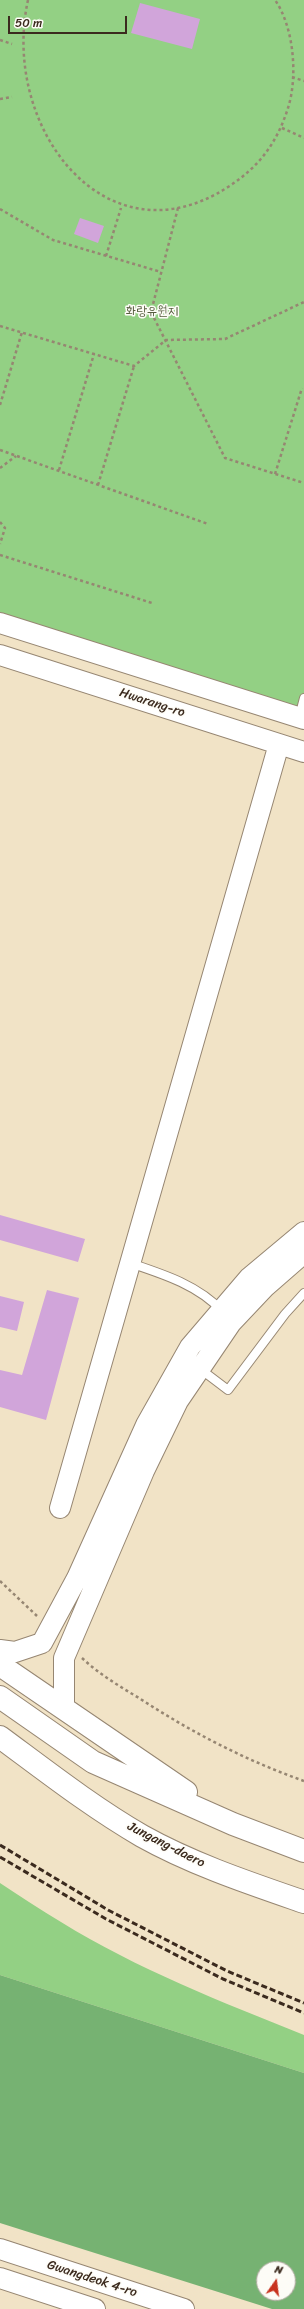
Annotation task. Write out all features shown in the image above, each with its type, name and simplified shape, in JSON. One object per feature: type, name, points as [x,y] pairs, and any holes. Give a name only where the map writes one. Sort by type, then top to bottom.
[{"type":"main road","points":[[0,1665],[233,1824]]},
{"type":"main road","points":[[0,1697],[93,1762],[233,1824],[304,1851]]},
{"type":"main road","name":"Jungang-daero","points":[[0,1737],[66,1787],[142,1836],[230,1876],[304,1902]]},
{"type":"street","points":[[0,623],[301,718]]},
{"type":"street","name":"Hwarang-ro","points":[[0,655],[304,752]]},
{"type":"street","points":[[60,1508],[279,744]]},
{"type":"street","points":[[64,1709],[64,1658],[144,1471],[178,1401],[199,1368],[226,1316],[249,1278],[304,1232]]},
{"type":"street","points":[[0,1650],[15,1652],[42,1643],[77,1578],[146,1425],[190,1347],[226,1316],[265,1287],[304,1253]]},
{"type":"street","name":"Gwangdeok 4-ro","points":[[0,2249],[184,2309]]},
{"type":"street","points":[[0,2278],[95,2309]]},
{"type":"lane","points":[[301,718],[304,698]]},
{"type":"lane","points":[[130,1263],[168,1276],[201,1293],[226,1316]]},
{"type":"lane","points":[[199,1368],[228,1390],[285,1314],[304,1293]]},
{"type":"path","points":[[21,12],[28,0]]},
{"type":"path","points":[[114,205],[121,208],[166,210],[210,199],[248,174],[276,139],[282,128],[292,96],[293,51],[280,7],[275,0]]},
{"type":"path","points":[[11,51],[14,38]]},
{"type":"path","points":[[0,40],[12,44]]},
{"type":"path","points":[[292,77],[304,81]]},
{"type":"path","points":[[10,90],[13,103]]},
{"type":"path","points":[[0,98],[12,97]]},
{"type":"path","points":[[282,128],[304,138]]},
{"type":"path","points":[[101,200],[108,202]]},
{"type":"path","points":[[106,256],[121,208]]},
{"type":"path","points":[[178,208],[151,312],[225,458],[304,483]]},
{"type":"path","points":[[0,209],[53,240],[161,272]]},
{"type":"path","points":[[98,484],[134,366],[166,340],[225,339],[304,302]]},
{"type":"path","points":[[0,326],[134,366]]},
{"type":"path","points":[[0,406],[22,332]]},
{"type":"path","points":[[59,471],[94,354]]},
{"type":"path","points":[[275,474],[302,388]]},
{"type":"path","points":[[0,450],[208,524]]},
{"type":"path","points":[[0,468],[16,455]]},
{"type":"path","points":[[0,522],[5,528],[0,544]]},
{"type":"path","points":[[0,555],[152,602]]},
{"type":"path","points":[[0,1581],[50,1628]]},
{"type":"path","points":[[69,1646],[96,1671],[175,1721],[259,1765],[304,1781]]},
{"type":"green space","name":"화랑유원지","points":[[0,0],[304,0],[304,723],[0,624]]},
{"type":"green space","points":[[0,1883],[90,1939],[150,1970],[180,1984],[304,2035],[304,2073],[0,1975]]},
{"type":"green space","points":[[0,1975],[304,2073],[304,2309],[272,2309],[0,2223]]},
{"type":"building","points":[[140,3],[200,19],[192,49],[131,33]]},
{"type":"building","points":[[80,218],[104,226],[98,243],[74,234]]},
{"type":"building","points":[[0,1215],[85,1239],[78,1262],[0,1240]]},
{"type":"building","points":[[47,1290],[79,1298],[46,1420],[0,1407],[0,1370],[22,1375]]},
{"type":"building","points":[[0,1296],[24,1302],[17,1331],[0,1327]]},
{"type":"railway","points":[[0,1845],[108,1910],[227,1971],[304,2003]]},
{"type":"railway","points":[[0,1857],[106,1919],[223,1979],[304,2013]]}]
